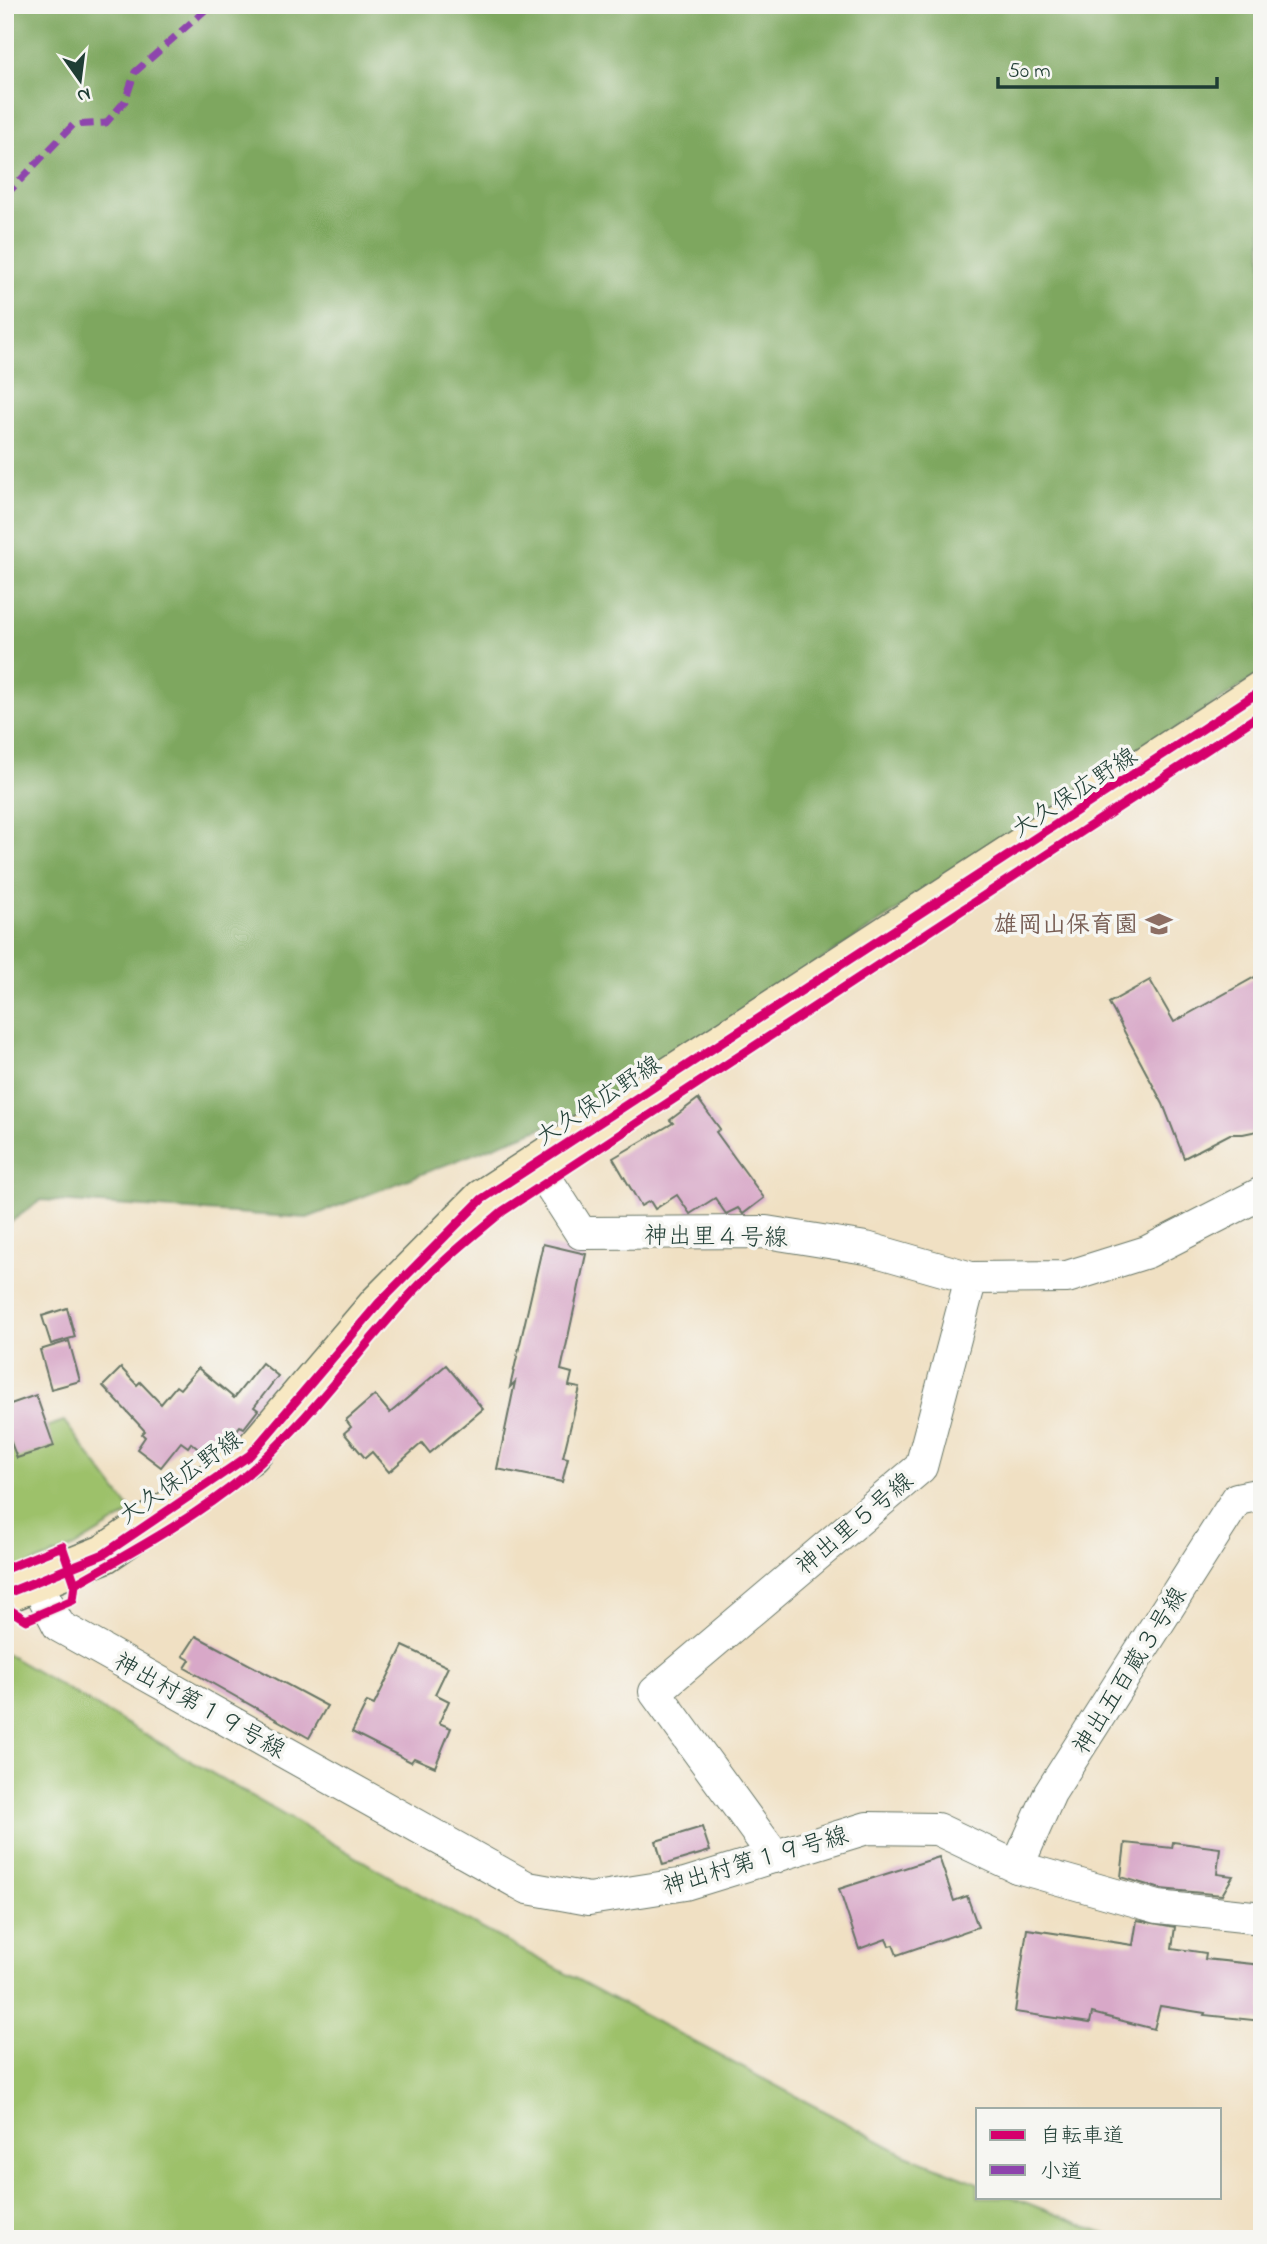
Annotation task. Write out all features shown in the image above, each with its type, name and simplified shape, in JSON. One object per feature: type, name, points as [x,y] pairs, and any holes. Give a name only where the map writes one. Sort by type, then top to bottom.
[{"type":"street","name":"大久保広野線","points":[[20,1588],[104,1554],[250,1455],[379,1303],[482,1199],[1253,710]]},
{"type":"street","name":"神出里４号線","points":[[536,1163],[581,1233],[766,1232],[866,1248],[971,1278]]},
{"type":"street","points":[[971,1278],[1067,1277],[1147,1252],[1262,1194]]},
{"type":"street","name":"神出里５号線","points":[[775,1857],[655,1692],[921,1467],[971,1278]]},
{"type":"street","name":"神出五百蔵３号線","points":[[1017,1867],[1050,1793],[1237,1499],[1262,1494]]},
{"type":"street","name":"神出村第１９号線","points":[[20,1588],[59,1626],[528,1888],[589,1899],[685,1884],[867,1828],[937,1829],[1017,1867],[1158,1907],[1262,1918]]},
{"type":"green space","points":[[5,5],[1262,5],[1262,673],[596,1107],[307,1218],[41,1200],[5,1226]]},
{"type":"green space","points":[[64,1421],[132,1512],[74,1547],[5,1574],[5,1441]]},
{"type":"green space","points":[[5,1653],[451,1912],[904,2154],[976,2182],[976,2198],[1015,2198],[1119,2239],[5,2239]]},
{"type":"building","points":[[1262,973],[1262,1130],[1230,1134],[1184,1158],[1163,1104],[1109,1003],[1150,980],[1174,1022]]},
{"type":"building","points":[[698,1099],[720,1129],[716,1132],[764,1198],[743,1214],[738,1208],[726,1214],[715,1198],[690,1214],[677,1195],[655,1209],[650,1201],[641,1206],[613,1158],[673,1123],[670,1120]]},
{"type":"building","points":[[543,1244],[586,1254],[561,1370],[572,1373],[569,1386],[580,1388],[563,1457],[568,1458],[562,1482],[497,1469],[515,1382],[510,1387]]},
{"type":"building","points":[[67,1308],[75,1337],[51,1344],[42,1316]]},
{"type":"building","points":[[69,1341],[80,1381],[51,1389],[40,1350]]},
{"type":"building","points":[[262,1363],[278,1376],[254,1407],[258,1410],[244,1428],[240,1426],[226,1445],[221,1441],[208,1457],[191,1443],[188,1447],[181,1442],[161,1467],[137,1449],[145,1437],[142,1434],[145,1431],[103,1386],[121,1368],[137,1385],[140,1382],[161,1404],[176,1386],[180,1389],[198,1368],[234,1398]]},
{"type":"building","points":[[446,1365],[483,1409],[430,1453],[422,1443],[389,1472],[372,1452],[365,1458],[344,1433],[351,1427],[346,1420],[375,1395],[390,1413]]},
{"type":"building","points":[[36,1395],[54,1446],[17,1458],[5,1427],[5,1406]]},
{"type":"building","points":[[196,1636],[327,1706],[309,1738],[185,1668],[190,1660],[183,1656]]},
{"type":"building","points":[[403,1646],[448,1667],[435,1694],[449,1701],[439,1723],[451,1728],[435,1767],[414,1758],[411,1762],[352,1732],[367,1702],[374,1705]]},
{"type":"building","points":[[702,1827],[710,1851],[663,1865],[656,1841]]},
{"type":"building","points":[[1173,1842],[1220,1848],[1217,1874],[1233,1876],[1222,1895],[1161,1889],[1121,1877],[1125,1843],[1172,1848]]},
{"type":"building","points":[[939,1857],[954,1901],[967,1896],[978,1927],[897,1955],[893,1945],[889,1946],[886,1939],[859,1949],[839,1889]]},
{"type":"building","points":[[1137,1920],[1175,1927],[1172,1948],[1206,1953],[1205,1959],[1262,1965],[1262,2021],[1204,2015],[1205,2013],[1160,2006],[1154,2029],[1092,2013],[1090,2023],[1015,2012],[1027,1929],[1133,1945]]},
{"type":"marked path","points":[[5,196],[73,125],[106,123],[125,101],[135,72],[211,5]]},
{"type":"cycle path","points":[[5,1594],[104,1554],[250,1455],[379,1303],[482,1199],[1262,690]]},
{"type":"cycle path","points":[[75,1584],[184,1520],[245,1476],[287,1436],[414,1291],[503,1211],[1255,718],[1262,722]]},
{"type":"cycle path","points":[[5,1569],[62,1546],[75,1584],[73,1600],[26,1620],[10,1610],[5,1599]]},
{"type":"place","name":"雄岡山保育園","points":[[1159,924]]}]
